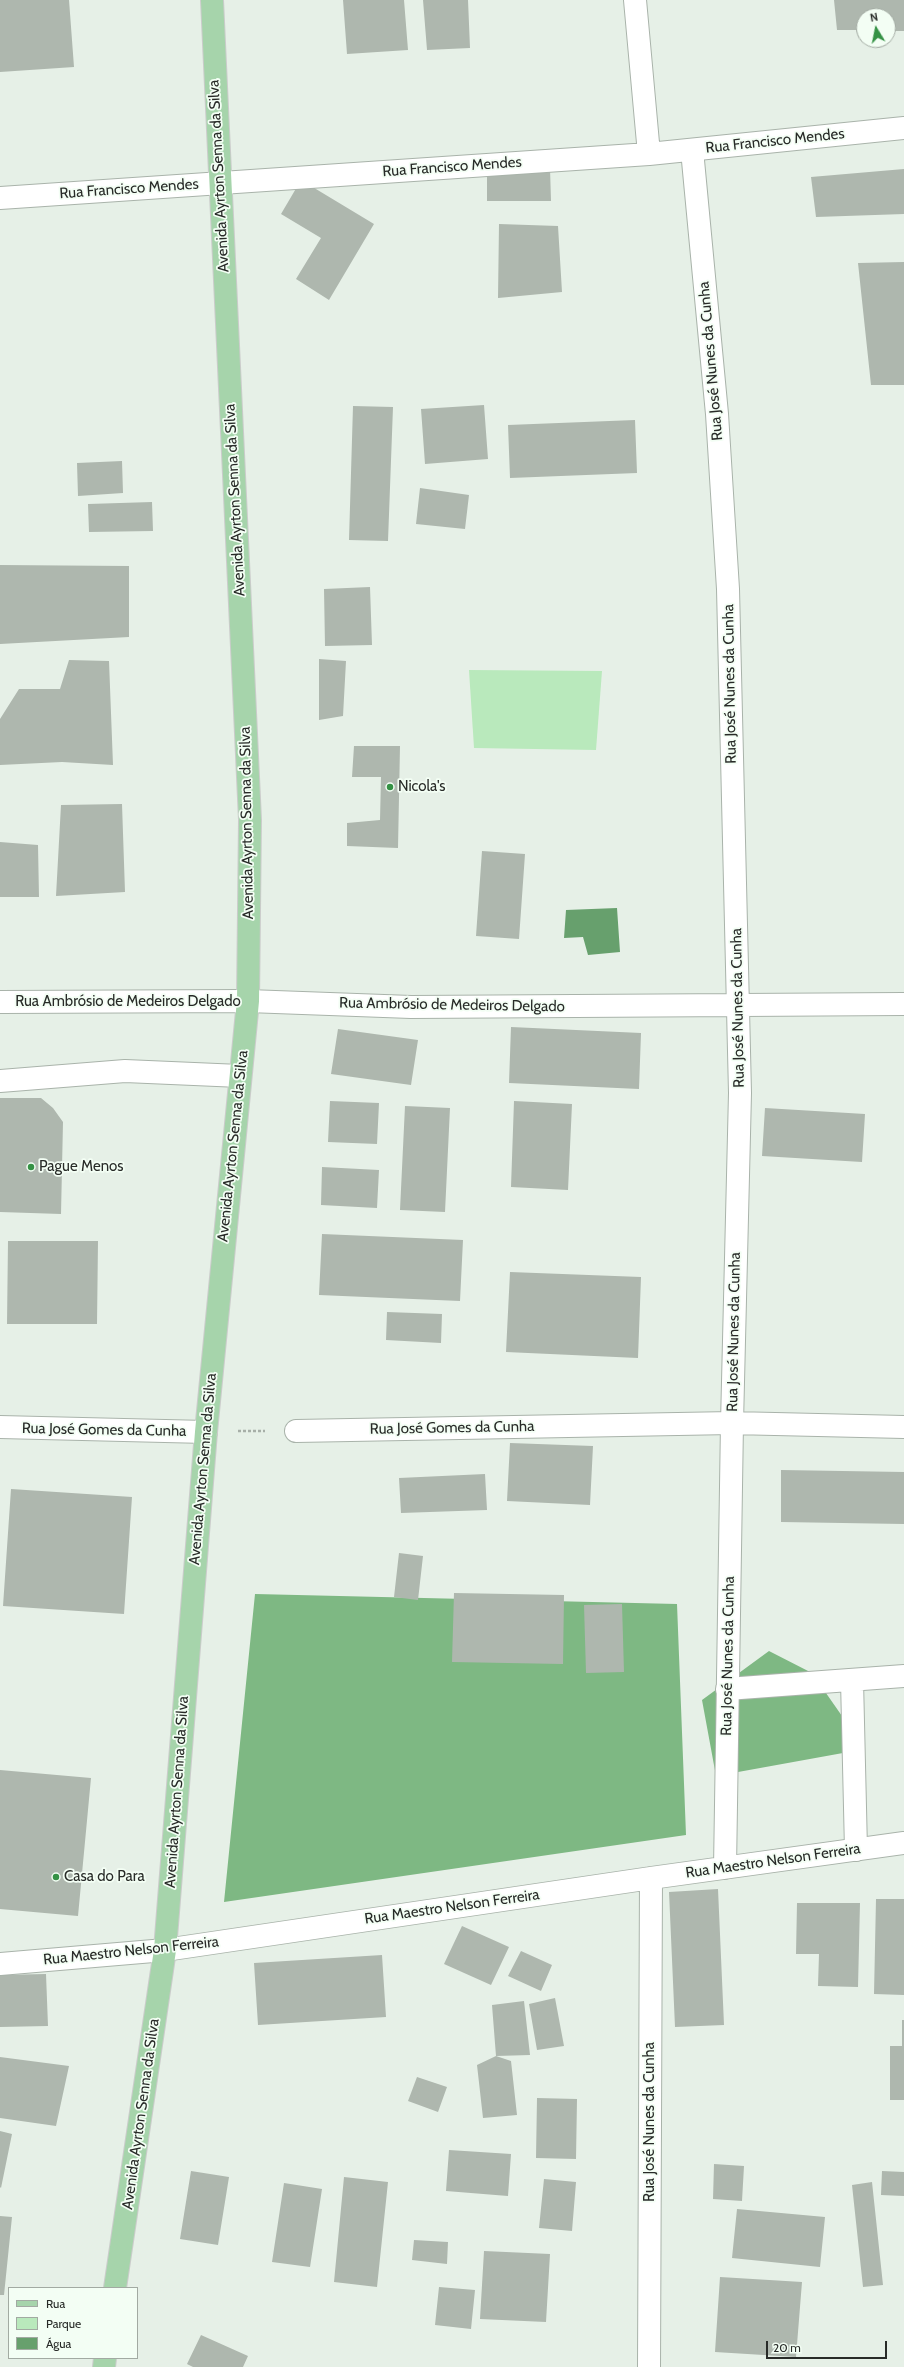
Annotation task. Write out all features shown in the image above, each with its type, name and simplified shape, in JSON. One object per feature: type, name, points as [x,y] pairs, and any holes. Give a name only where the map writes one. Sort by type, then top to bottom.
[{"type":"main road","name":"Avenida Ayrton Senna da Silva","points":[[116,2287],[165,1950],[206,1432],[248,1001],[250,820],[219,183],[212,0]]},
{"type":"street","points":[[635,0],[649,154]]},
{"type":"street","name":"Rua Francisco Mendes","points":[[0,198],[649,154],[904,128]]},
{"type":"street","name":"Rua José Nunes da Cunha","points":[[692,150],[717,414],[728,589],[740,1092],[732,1423],[725,1868]]},
{"type":"street","name":"Rua Ambrósio de Medeiros Delgado","points":[[0,1002],[248,1001],[411,1007],[904,1004]]},
{"type":"street","points":[[0,1081],[125,1071],[240,1076]]},
{"type":"street","name":"Rua José Gomes da Cunha","points":[[296,1431],[732,1423],[904,1427]]},
{"type":"street","name":"Rua José Gomes da Cunha","points":[[0,1427],[206,1432]]},
{"type":"street","points":[[727,1689],[904,1676]]},
{"type":"street","points":[[852,1680],[856,1850]]},
{"type":"street","name":"Rua Maestro Nelson Ferreira","points":[[0,1964],[165,1950],[651,1878],[904,1843]]},
{"type":"street","name":"Rua José Nunes da Cunha","points":[[649,2367],[651,1878]]},
{"type":"path","name":"Rua José Gomes da Cunha","points":[[206,1432],[296,1431]]},
{"type":"green space","points":[[469,670],[602,671],[596,750],[474,748]]},
{"type":"shaded area","points":[[255,1594],[677,1604],[686,1835],[224,1902]]},
{"type":"shaded area","points":[[769,1651],[812,1673],[865,1749],[716,1776],[702,1700]]},
{"type":"water","points":[[617,908],[620,952],[588,955],[583,937],[564,938],[566,910]]},
{"type":"building","points":[[0,0],[69,0],[74,67],[0,72]]},
{"type":"building","points":[[343,0],[404,0],[408,50],[347,54]]},
{"type":"building","points":[[423,0],[468,0],[470,48],[427,50]]},
{"type":"building","points":[[834,0],[904,0],[904,31],[896,31],[896,8],[856,8],[856,30],[837,30]]},
{"type":"building","points":[[550,168],[551,201],[487,201],[487,169]]},
{"type":"building","points":[[904,169],[904,214],[816,217],[811,177]]},
{"type":"building","points":[[301,180],[374,224],[329,300],[296,279],[321,238],[281,214]]},
{"type":"building","points":[[499,224],[558,226],[562,292],[498,298]]},
{"type":"building","points":[[904,262],[904,385],[871,385],[858,263]]},
{"type":"building","points":[[484,405],[488,459],[425,464],[421,409]]},
{"type":"building","points":[[353,406],[393,407],[388,541],[349,540]]},
{"type":"building","points":[[635,420],[637,473],[510,478],[508,425]]},
{"type":"building","points":[[122,461],[123,493],[78,496],[77,463]]},
{"type":"building","points":[[420,488],[469,495],[465,529],[416,524]]},
{"type":"building","points":[[152,502],[153,531],[89,532],[88,504]]},
{"type":"building","points":[[0,565],[129,566],[129,637],[0,644]]},
{"type":"building","points":[[370,587],[372,645],[325,646],[324,589]]},
{"type":"building","points":[[319,659],[346,661],[343,716],[319,720]]},
{"type":"building","points":[[69,660],[109,661],[113,765],[62,762],[0,765],[0,719],[19,689],[60,689]]},
{"type":"building","points":[[354,746],[400,746],[398,848],[347,846],[347,823],[380,820],[381,777],[352,777]]},
{"type":"building","points":[[122,804],[125,892],[56,896],[61,805]]},
{"type":"building","points":[[0,842],[38,845],[39,897],[0,897]]},
{"type":"building","points":[[482,851],[525,854],[519,939],[476,936]]},
{"type":"building","points":[[511,1027],[641,1033],[639,1089],[509,1083]]},
{"type":"building","points":[[338,1029],[418,1040],[411,1085],[331,1074]]},
{"type":"building","name":"Pague Menos","points":[[0,1098],[41,1098],[53,1108],[63,1122],[61,1214],[0,1212]]},
{"type":"building","points":[[330,1101],[379,1103],[377,1144],[328,1142]]},
{"type":"building","points":[[514,1101],[572,1104],[568,1190],[511,1187]]},
{"type":"building","points":[[405,1106],[450,1108],[445,1212],[400,1210]]},
{"type":"building","points":[[765,1108],[865,1114],[862,1162],[762,1156]]},
{"type":"building","points":[[322,1167],[379,1170],[377,1208],[321,1205]]},
{"type":"building","points":[[322,1234],[463,1240],[460,1301],[319,1295]]},
{"type":"building","points":[[8,1241],[98,1241],[97,1324],[7,1324]]},
{"type":"building","points":[[510,1272],[641,1277],[638,1358],[506,1352]]},
{"type":"building","points":[[387,1312],[442,1314],[441,1343],[386,1340]]},
{"type":"building","points":[[510,1443],[593,1446],[590,1505],[507,1501]]},
{"type":"building","points":[[781,1470],[904,1472],[904,1524],[781,1522]]},
{"type":"building","points":[[485,1474],[487,1510],[401,1513],[399,1478]]},
{"type":"building","points":[[11,1489],[132,1497],[124,1614],[3,1606]]},
{"type":"building","points":[[399,1553],[423,1556],[418,1600],[394,1597]]},
{"type":"building","points":[[454,1593],[564,1595],[563,1664],[452,1662]]},
{"type":"building","points":[[622,1604],[624,1672],[586,1673],[584,1605]]},
{"type":"building","points":[[0,1770],[91,1778],[78,1916],[0,1909]]},
{"type":"building","points":[[718,1889],[724,2025],[675,2027],[669,1892]]},
{"type":"building","points":[[876,1899],[904,1899],[904,1995],[874,1994]]},
{"type":"building","points":[[797,1903],[860,1903],[858,1987],[818,1986],[819,1954],[796,1954]]},
{"type":"building","points":[[462,1926],[509,1947],[491,1985],[444,1964]]},
{"type":"building","points":[[521,1951],[552,1965],[541,1991],[508,1976]]},
{"type":"building","points":[[382,1955],[386,2017],[258,2025],[254,1963]]},
{"type":"building","points":[[46,1974],[48,2026],[0,2027],[0,1975]]},
{"type":"building","points":[[555,1998],[564,2046],[537,2050],[529,2004]]},
{"type":"building","points":[[524,2001],[530,2055],[496,2056],[492,2005]]},
{"type":"building","points":[[902,2020],[904,2020],[904,2100],[890,2100],[890,2046],[902,2046]]},
{"type":"building","points":[[496,2056],[511,2061],[517,2115],[483,2118],[477,2065]]},
{"type":"building","points":[[0,2057],[69,2066],[56,2126],[0,2118]]},
{"type":"building","points":[[417,2077],[447,2087],[438,2112],[408,2101]]},
{"type":"building","points":[[537,2098],[577,2099],[576,2159],[536,2158]]},
{"type":"building","points":[[0,2131],[12,2134],[1,2188],[0,2187]]},
{"type":"building","points":[[449,2150],[511,2154],[508,2196],[446,2191]]},
{"type":"building","points":[[714,2164],[744,2166],[742,2201],[713,2199]]},
{"type":"building","points":[[191,2171],[229,2177],[218,2245],[180,2239]]},
{"type":"building","points":[[882,2171],[904,2172],[904,2196],[881,2195]]},
{"type":"building","points":[[344,2177],[388,2182],[377,2287],[334,2282]]},
{"type":"building","points":[[544,2179],[576,2182],[572,2231],[539,2228]]},
{"type":"building","points":[[872,2182],[883,2285],[863,2287],[852,2185]]},
{"type":"building","points":[[284,2183],[322,2189],[310,2267],[272,2262]]},
{"type":"building","points":[[737,2209],[825,2217],[820,2267],[732,2258]]},
{"type":"building","points":[[0,2216],[12,2217],[4,2295],[0,2295]]},
{"type":"building","points":[[414,2240],[448,2242],[447,2264],[412,2260]]},
{"type":"building","points":[[484,2251],[550,2254],[546,2322],[480,2319]]},
{"type":"building","points":[[720,2277],[802,2282],[796,2357],[715,2352]]},
{"type":"building","points":[[439,2287],[475,2290],[471,2329],[435,2325]]},
{"type":"building","points":[[201,2335],[248,2356],[243,2367],[193,2367],[187,2364]]},
{"type":"place","name":"Nicola's","points":[[390,787]]},
{"type":"place","name":"Pague Menos","points":[[31,1167]]},
{"type":"place","name":"Casa do Para","points":[[56,1877]]}]
